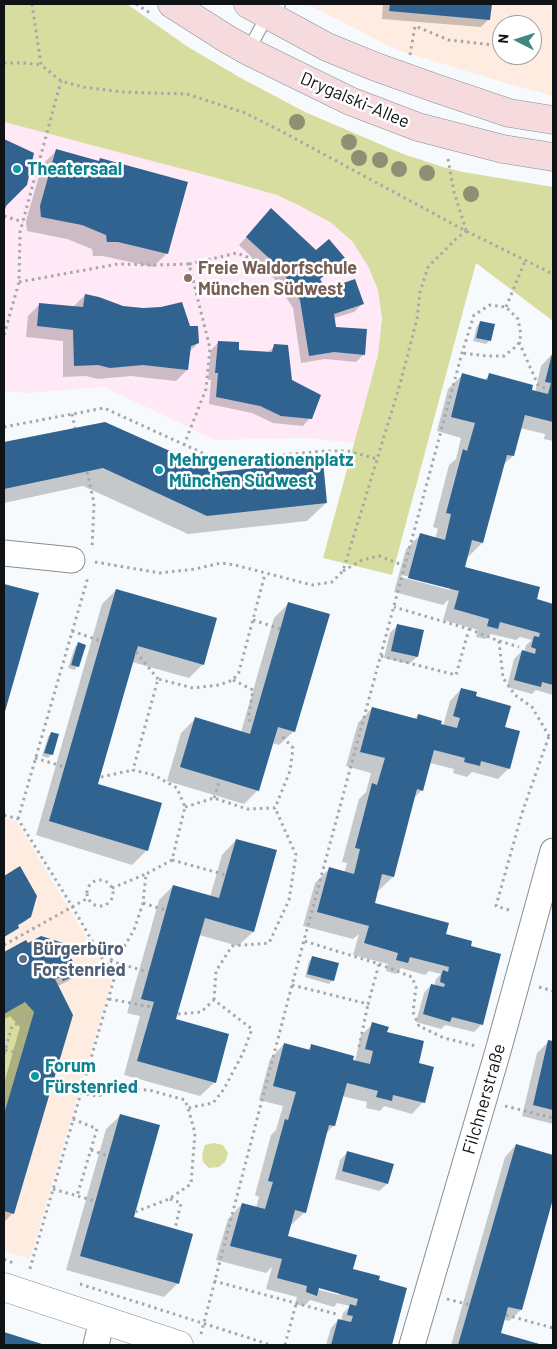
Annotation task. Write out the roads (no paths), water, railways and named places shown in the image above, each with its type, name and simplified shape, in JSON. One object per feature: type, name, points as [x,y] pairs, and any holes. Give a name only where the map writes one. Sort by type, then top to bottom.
[{"type":"main road","name":"Drygalski-Allee","points":[[172,4],[252,54],[350,101],[418,127],[503,149],[553,157]]},
{"type":"main road","points":[[248,4],[275,10],[327,47],[418,82],[509,113],[553,120]]},
{"type":"street","points":[[4,553],[82,561]]},
{"type":"street","name":"Filchnerstraße","points":[[412,1345],[484,1101],[553,851]]},
{"type":"street","points":[[19,1278],[99,1332],[189,1342]]},
{"type":"lane","points":[[252,54],[254,40],[261,27],[275,10]]},
{"type":"place","name":"Theatersaal","points":[[17,169]]},
{"type":"place","name":"Freie Waldorfschule München Südwest","points":[[188,278]]},
{"type":"place","name":"Mehrgenerationenplatz München Südwest","points":[[159,470]]},
{"type":"place","name":"Bürgerbüro Forstenried","points":[[23,959]]},
{"type":"place","name":"Forum Fürstenried","points":[[35,1076]]}]
